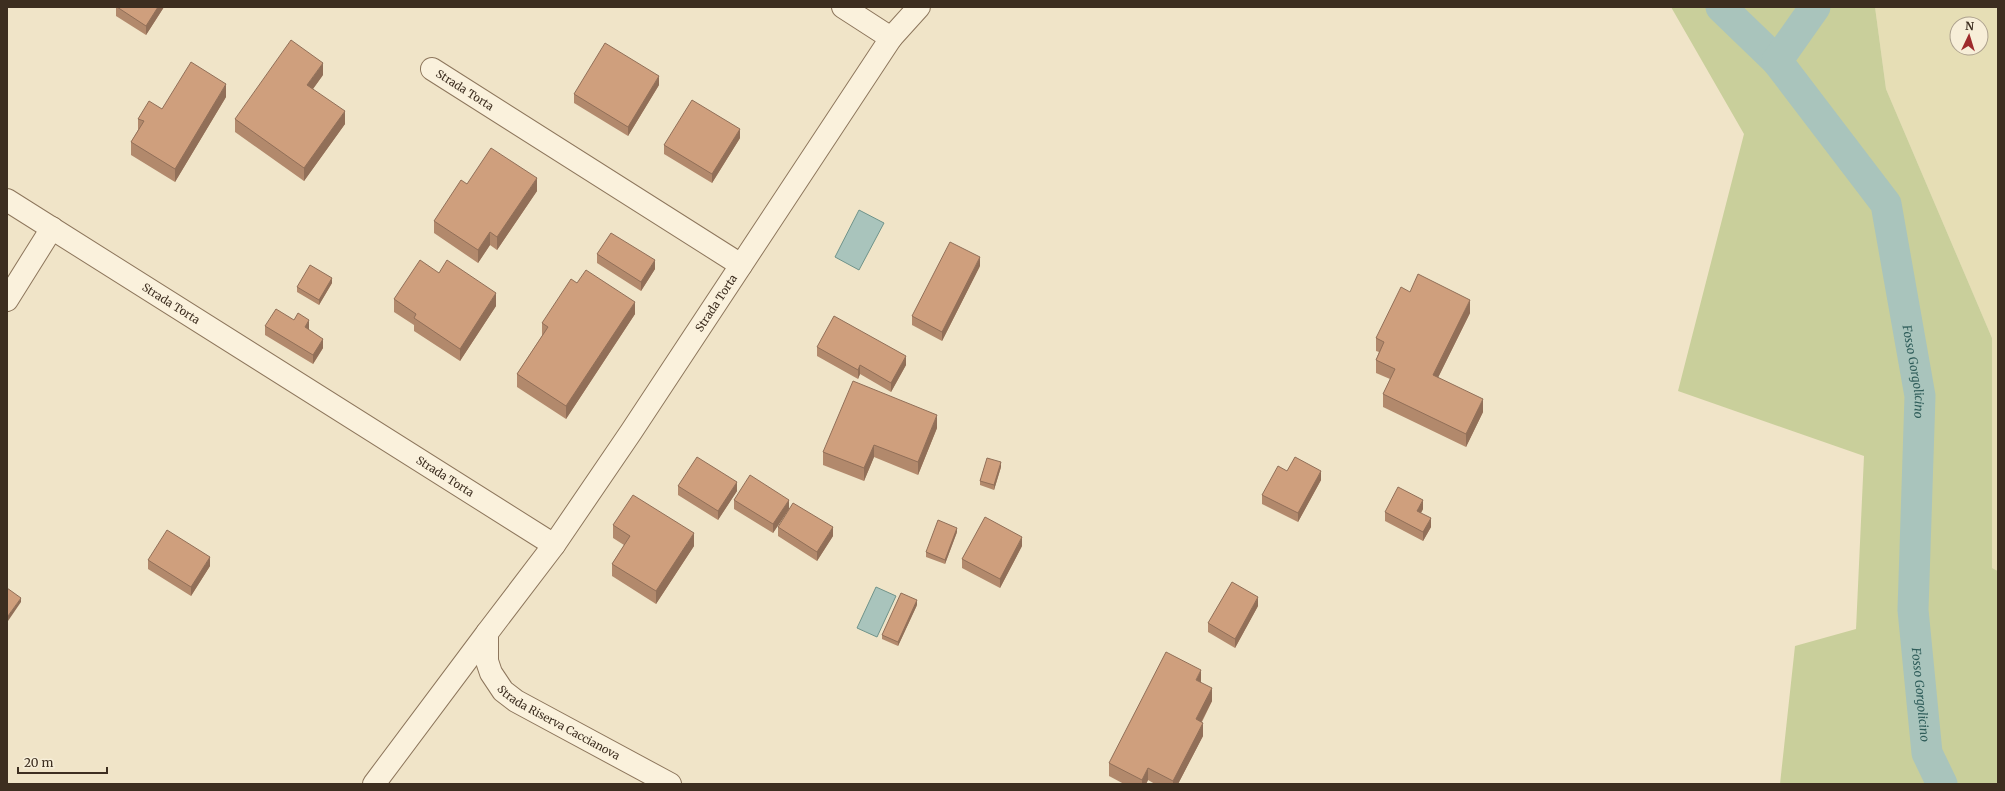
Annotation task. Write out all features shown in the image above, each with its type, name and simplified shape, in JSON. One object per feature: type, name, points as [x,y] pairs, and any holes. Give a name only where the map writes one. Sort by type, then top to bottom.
[{"type":"street","points":[[843,7],[891,38]]},
{"type":"street","name":"Strada Torta","points":[[7,200],[554,545],[631,432],[891,38],[919,7]]},
{"type":"street","name":"Strada Torta","points":[[432,69],[741,265]]},
{"type":"street","points":[[7,300],[52,228]]},
{"type":"street","points":[[374,784],[554,545]]},
{"type":"street","name":"Strada Riserva Caccianova","points":[[487,633],[487,661],[491,673],[503,690],[530,710],[670,784]]},
{"type":"shaded area","points":[[1875,7],[1998,7],[1998,571],[1992,568],[1992,338],[1886,89]]},
{"type":"green space","points":[[1671,7],[1875,7],[1886,89],[1992,338],[1992,568],[1998,571],[1998,784],[1780,784],[1795,646],[1856,629],[1864,456],[1678,391],[1744,134]]},
{"type":"water","points":[[859,210],[884,223],[859,270],[835,257]]},
{"type":"water","points":[[876,587],[896,596],[877,637],[857,628]]},
{"type":"building","points":[[117,7],[158,7],[146,26]]},
{"type":"building","points":[[291,40],[323,63],[307,85],[345,111],[304,168],[235,119]]},
{"type":"building","points":[[605,43],[659,76],[628,127],[574,94]]},
{"type":"building","points":[[191,62],[226,84],[175,169],[131,142],[144,121],[138,119],[149,101],[162,109]]},
{"type":"building","points":[[692,100],[740,129],[712,174],[664,145]]},
{"type":"building","points":[[491,148],[537,178],[497,237],[490,232],[478,250],[434,221],[461,180],[467,184]]},
{"type":"building","points":[[611,233],[655,260],[641,282],[597,254]]},
{"type":"building","points":[[950,242],[980,257],[942,332],[912,316]]},
{"type":"building","points":[[420,260],[439,273],[447,260],[496,293],[460,349],[414,318],[416,314],[394,299]]},
{"type":"building","points":[[310,265],[332,278],[319,300],[297,287]]},
{"type":"building","points":[[586,270],[635,302],[566,406],[517,374],[548,327],[542,323],[571,279],[577,283]]},
{"type":"building","points":[[1418,274],[1470,300],[1433,375],[1483,399],[1466,434],[1383,394],[1395,369],[1376,360],[1384,342],[1376,338],[1401,287],[1410,292]]},
{"type":"building","points":[[276,309],[294,320],[298,313],[309,320],[305,327],[323,339],[313,355],[265,326]]},
{"type":"building","points":[[834,316],[906,356],[891,383],[860,365],[858,370],[817,347]]},
{"type":"building","points":[[853,381],[937,415],[918,462],[874,445],[864,468],[823,452]]},
{"type":"building","points":[[697,457],[737,482],[718,511],[678,486]]},
{"type":"building","points":[[1295,457],[1321,471],[1298,513],[1262,495],[1278,466],[1287,471]]},
{"type":"building","points":[[987,458],[1001,462],[994,485],[980,481]]},
{"type":"building","points":[[750,475],[789,500],[773,524],[734,500]]},
{"type":"building","points":[[1398,487],[1423,500],[1417,511],[1431,518],[1423,532],[1385,512]]},
{"type":"building","points":[[633,495],[694,533],[656,591],[612,564],[630,536],[613,525]]},
{"type":"building","points":[[793,503],[833,527],[817,552],[778,527]]},
{"type":"building","points":[[985,517],[1022,537],[1000,579],[962,559]]},
{"type":"building","points":[[938,520],[957,528],[945,560],[926,552]]},
{"type":"building","points":[[167,530],[210,557],[191,587],[148,560]]},
{"type":"building","points":[[1232,582],[1258,597],[1235,639],[1208,623]]},
{"type":"building","points":[[7,588],[21,598],[8,616],[7,616]]},
{"type":"building","points":[[901,593],[917,600],[898,642],[882,635]]},
{"type":"building","points":[[1166,652],[1201,670],[1196,680],[1212,688],[1196,719],[1203,723],[1173,781],[1148,768],[1142,780],[1109,763]]},
{"type":"waterway","points":[[1721,7],[1777,61]]},
{"type":"waterway","name":"Fosso Gorgolicino","points":[[1815,7],[1777,61],[1886,204],[1920,396],[1913,610],[1927,753],[1942,784]]}]
